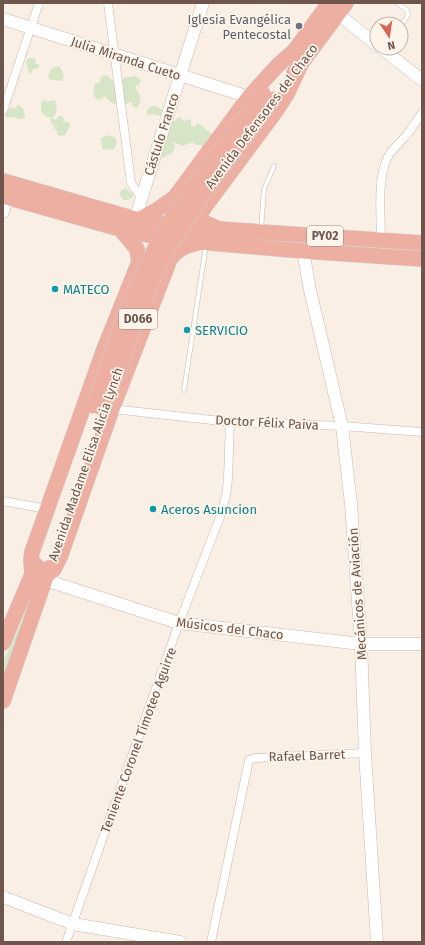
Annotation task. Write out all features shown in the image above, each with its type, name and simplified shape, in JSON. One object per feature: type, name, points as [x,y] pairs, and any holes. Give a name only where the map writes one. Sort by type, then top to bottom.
[{"type":"highway","name":"Avenida Defensores del Chaco","points":[[170,232],[203,194],[262,97],[295,50],[338,7]]},
{"type":"highway","name":"Avenida Defensores del Chaco","points":[[262,97],[300,66],[338,7]]},
{"type":"highway","points":[[227,230],[207,225],[203,222],[200,215],[201,212],[276,112],[287,94],[300,66]]},
{"type":"highway","points":[[136,220],[158,210],[175,197],[262,97]]},
{"type":"highway","name":"PY02","points":[[3,181],[136,220],[204,242],[303,251],[422,259]]},
{"type":"highway","name":"PY02","points":[[5,196],[120,229],[170,232],[227,230],[422,243]]},
{"type":"highway","points":[[41,577],[31,560],[32,552],[103,352],[139,262],[137,248],[120,229]]},
{"type":"highway","name":"Avenida Madame Elisa Alicia Lynch","points":[[3,701],[41,577],[103,408],[152,281],[167,249],[170,232]]},
{"type":"highway","points":[[103,408],[170,259],[175,252],[182,248],[204,242]]},
{"type":"highway","name":"Avenida Madame Elisa Alicia Lynch","points":[[5,633],[41,577]]},
{"type":"street","points":[[3,112],[39,3]]},
{"type":"street","points":[[108,3],[131,183],[141,197]]},
{"type":"street","name":"Cástulo Franco","points":[[136,220],[141,197],[203,3]]},
{"type":"street","points":[[338,7],[369,36]]},
{"type":"street","name":"Julia Miranda Cueto","points":[[3,19],[180,75],[262,97]]},
{"type":"street","points":[[392,56],[422,80]]},
{"type":"street","points":[[381,241],[381,179],[383,167],[387,157],[403,140],[422,113]]},
{"type":"street","points":[[3,212],[5,196]]},
{"type":"street","name":"Mecánicos de Aviación","points":[[303,251],[310,290],[342,426],[351,504],[361,644],[365,753],[377,942]]},
{"type":"street","name":"Doctor Félix Paiva","points":[[103,408],[230,422],[342,426],[422,432]]},
{"type":"street","name":"Teniente Coronel Timoteo Aguirre","points":[[66,942],[179,623],[220,517],[226,496],[228,479],[230,422]]},
{"type":"street","points":[[3,501],[47,509]]},
{"type":"street","name":"Músicos del Chaco","points":[[41,577],[179,623],[361,644],[422,644]]},
{"type":"street","name":"Rafael Barret","points":[[211,942],[249,760],[255,758],[365,753]]},
{"type":"street","points":[[3,897],[73,924],[180,942]]},
{"type":"lane","points":[[397,3],[407,10],[407,16]]},
{"type":"lane","points":[[261,232],[264,190],[274,166]]},
{"type":"lane","points":[[184,390],[204,242]]},
{"type":"green space","points":[[34,58],[36,61],[35,64],[38,64],[39,66],[38,68],[33,69],[29,74],[26,61],[27,59]]},
{"type":"green space","points":[[59,66],[64,78],[61,81],[48,79],[52,68]]},
{"type":"green space","points":[[104,75],[114,82],[118,101],[116,104],[110,102],[105,96],[98,100],[94,94],[93,90],[96,83],[99,83]]},
{"type":"green space","points":[[135,76],[141,80],[139,85],[136,85],[141,101],[137,108],[132,106],[132,102],[125,104],[123,102],[121,89],[123,87],[121,81],[123,78]]},
{"type":"green space","points":[[45,100],[48,102],[52,100],[56,101],[55,104],[57,109],[52,118],[56,120],[59,116],[62,116],[64,118],[63,122],[69,122],[70,126],[65,135],[60,136],[57,134],[57,131],[54,128],[55,125],[52,124],[50,120],[51,118],[45,116],[41,111],[41,103]]},
{"type":"green space","points":[[19,105],[23,108],[25,118],[7,118],[5,114],[11,107],[17,109],[16,106]]},
{"type":"green space","points":[[152,106],[161,109],[162,113],[160,116],[147,114],[147,110]]},
{"type":"green space","points":[[180,117],[183,121],[191,119],[191,126],[195,127],[199,124],[213,135],[203,146],[196,145],[193,142],[182,146],[172,141],[175,146],[173,151],[161,158],[159,156],[169,122],[175,121]]},
{"type":"green space","points":[[109,135],[116,138],[117,143],[114,149],[103,150],[101,140],[99,139]]},
{"type":"green space","points":[[125,188],[134,195],[128,200],[123,200],[119,194]]},
{"type":"green space","points":[[38,582],[3,680],[3,662]]},
{"type":"place","name":"Iglesia Evangélica Pentecostal","points":[[299,26]]},
{"type":"place","name":"MATECO","points":[[55,289]]},
{"type":"place","name":"SERVICIO","points":[[187,330]]},
{"type":"place","name":"Aceros Asuncion","points":[[153,509]]}]
